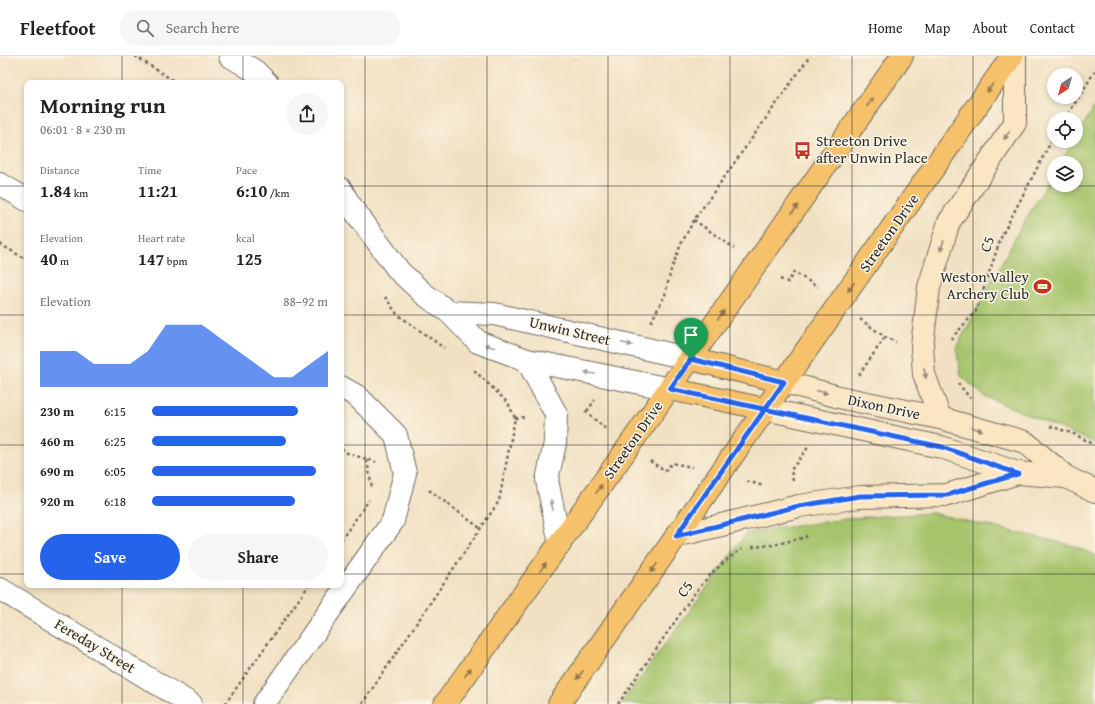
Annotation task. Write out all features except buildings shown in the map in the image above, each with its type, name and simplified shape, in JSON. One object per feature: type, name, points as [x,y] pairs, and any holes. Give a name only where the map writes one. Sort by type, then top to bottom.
[{"type":"main road","name":"Streeton Drive","points":[[445,704],[670,389],[902,56]]},
{"type":"main road","name":"Streeton Drive","points":[[559,704],[1012,56]]},
{"type":"main road","points":[[940,418],[924,374],[922,346],[929,287],[949,222],[1015,123],[1015,56]]},
{"type":"main road","name":"Dixon Drive","points":[[691,359],[843,398],[940,418],[1025,442],[1066,477],[1095,492]]},
{"type":"main road","name":"Dixon Drive","points":[[670,389],[942,447],[1018,474],[1066,477]]},
{"type":"main road","points":[[676,536],[799,506],[860,496],[947,495],[1018,474]]},
{"type":"street","points":[[230,56],[255,71],[264,80]]},
{"type":"street","points":[[0,184],[24,198]]},
{"type":"street","points":[[344,195],[399,271],[424,294],[449,312],[478,342],[527,360],[670,389]]},
{"type":"street","name":"Unwin Street","points":[[449,312],[494,314],[691,359]]},
{"type":"street","points":[[527,360],[556,414],[555,443],[547,480],[560,544]]},
{"type":"street","points":[[264,704],[393,521],[405,473],[396,435],[357,396],[344,388]]},
{"type":"street","name":"Fereday Street","points":[[0,589],[191,704]]},
{"type":"path","points":[[135,56],[172,80]]},
{"type":"path","points":[[652,321],[665,295],[671,270],[680,244],[694,220],[810,56]]},
{"type":"path","points":[[1069,112],[1095,71]]},
{"type":"path","name":"C5","points":[[885,337],[906,346],[922,346],[950,341],[976,311],[1002,235],[1048,148]]},
{"type":"path","points":[[0,244],[24,258]]},
{"type":"path","points":[[776,277],[788,282],[794,272],[808,279]]},
{"type":"path","points":[[955,381],[974,402]]},
{"type":"path","points":[[587,411],[605,428]]},
{"type":"path","points":[[362,704],[500,501],[515,418]]},
{"type":"path","points":[[1046,425],[1074,434],[1095,445]]},
{"type":"path","points":[[344,536],[373,494],[366,459]]},
{"type":"path","points":[[655,464],[665,471],[672,463],[682,465]]},
{"type":"path","points":[[752,547],[773,545],[806,537]]},
{"type":"path","name":"C5","points":[[618,704],[694,594],[709,576],[725,561],[744,548]]},
{"type":"path","points":[[225,704],[307,588]]},
{"type":"green space","name":"Weston Valley Archery Club","points":[[1095,106],[1095,443],[984,396],[961,376],[956,348],[1022,225],[1047,184],[1047,192],[1083,192],[1083,156],[1064,156],[1070,148],[1083,148],[1083,126]]},
{"type":"green space","points":[[932,513],[1071,545],[1095,555],[1095,704],[621,704],[747,533],[852,518]]},
{"type":"place","name":"Streeton Drive after Unwin Place","points":[[803,150]]},
{"type":"place","name":"Weston Valley Archery Club","points":[[1042,286]]},
{"type":"route","points":[[691,359],[670,389],[765,409],[825,423],[942,447],[1018,474],[947,495],[860,496],[799,506],[676,536],[719,474],[765,409],[784,382],[691,359]]}]
